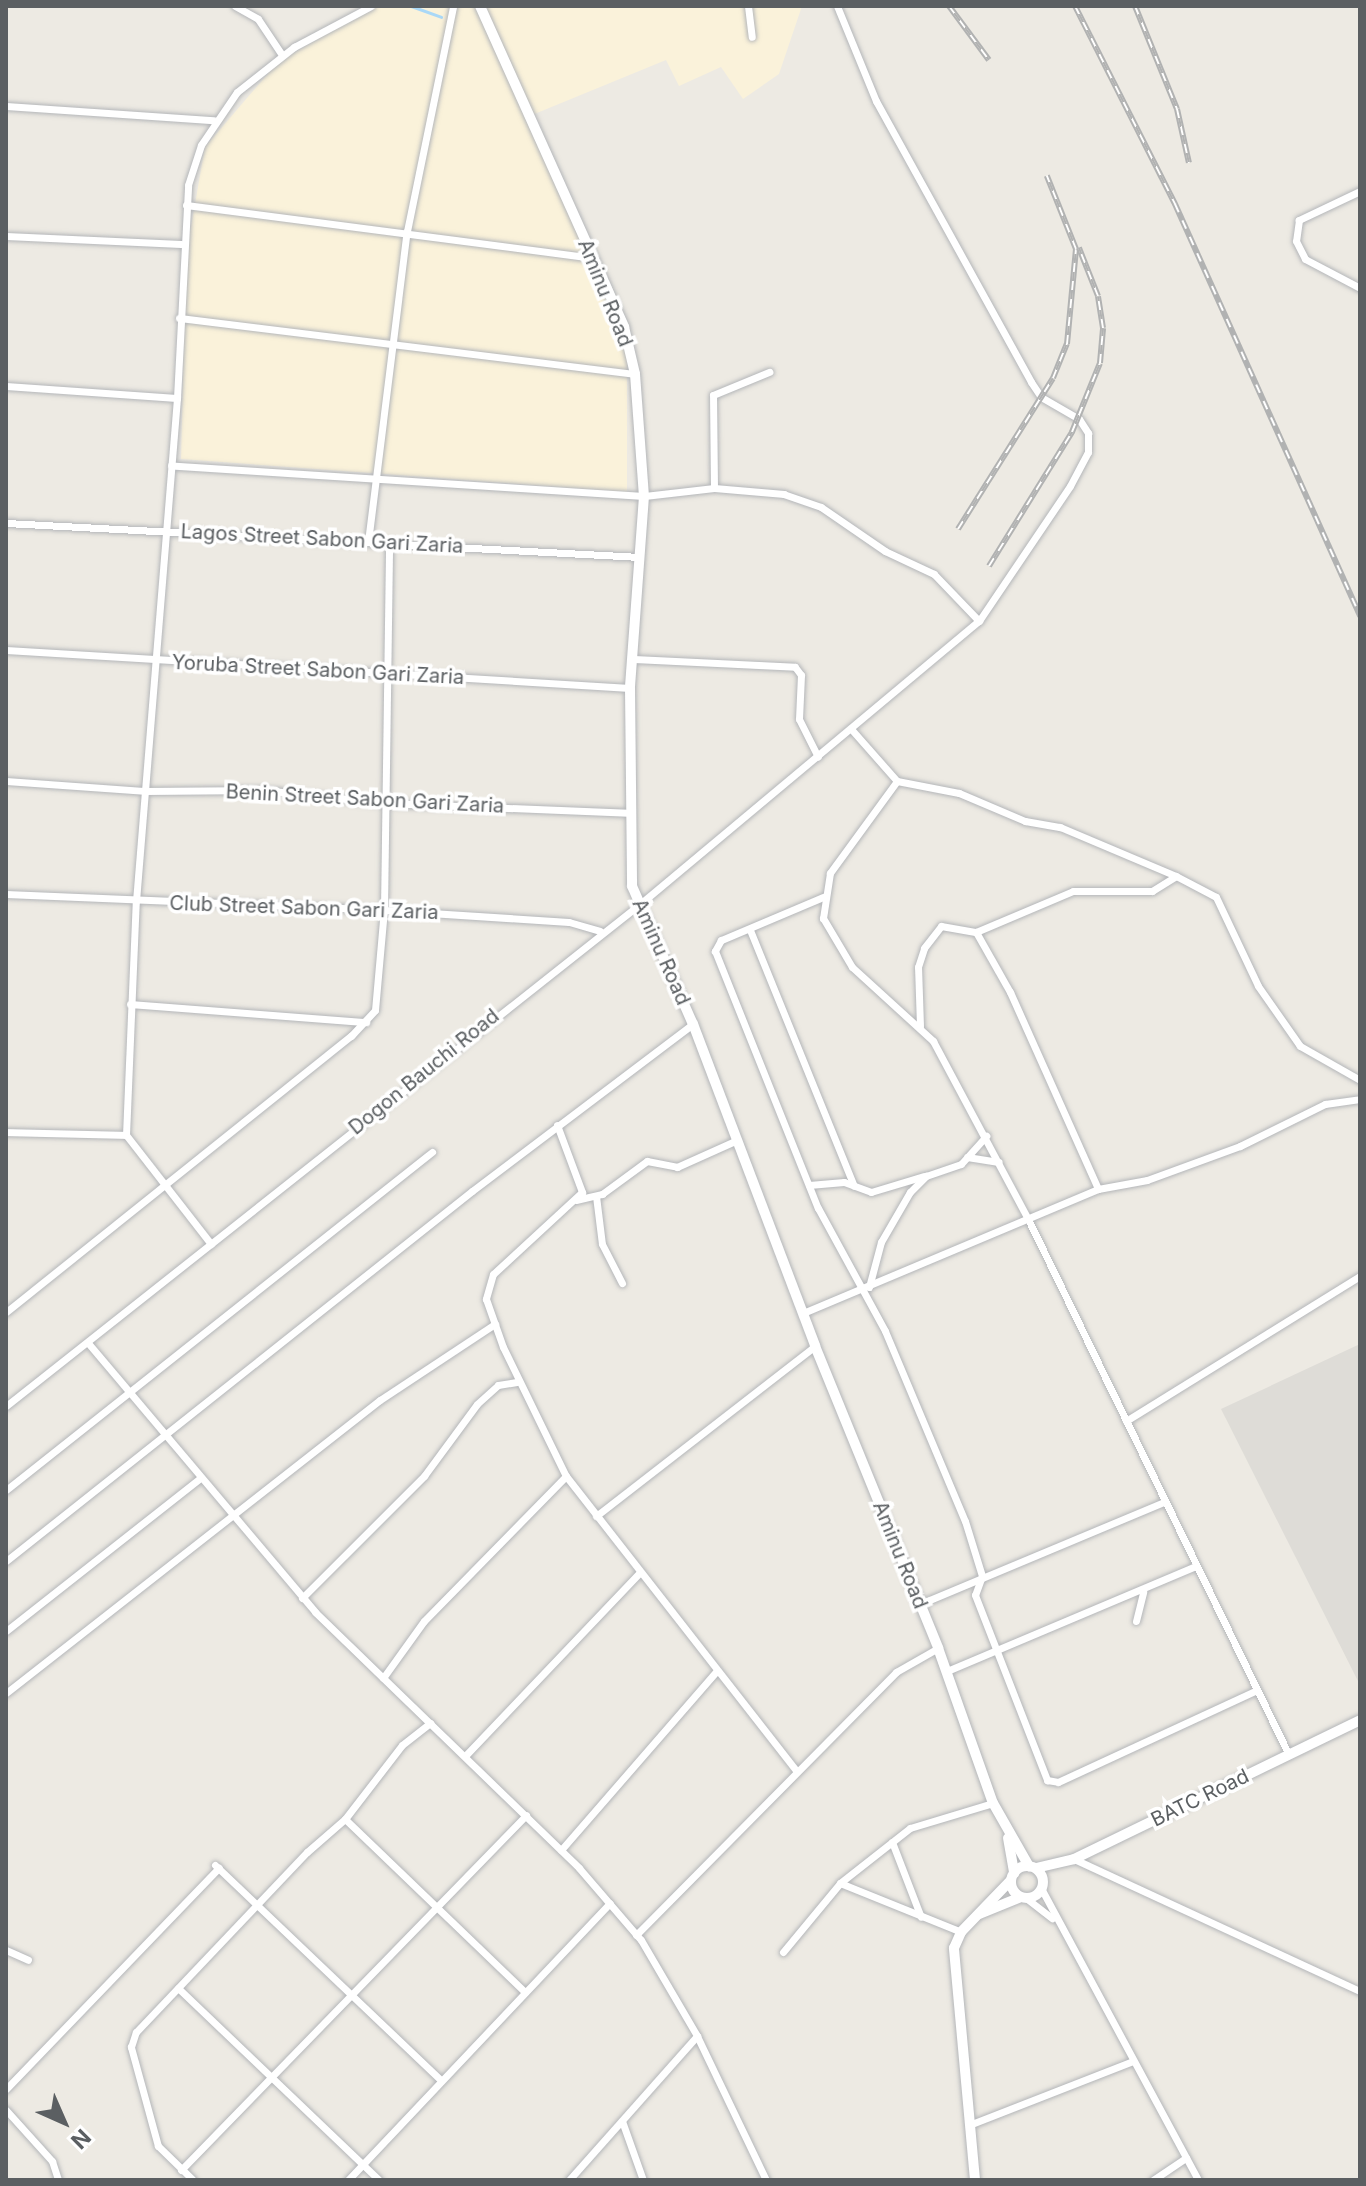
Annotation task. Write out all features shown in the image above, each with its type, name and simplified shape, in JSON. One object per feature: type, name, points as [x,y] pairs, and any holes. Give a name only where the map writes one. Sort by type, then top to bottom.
[{"type":"street","points":[[235,6],[258,19],[282,55]]},
{"type":"street","points":[[211,1244],[163,1189],[126,1135],[136,901],[153,660],[177,398],[181,244],[186,205],[201,145],[214,120],[237,92],[282,55],[371,6]]},
{"type":"street","points":[[368,542],[390,344],[407,231],[453,6]]},
{"type":"street","name":"Aminu Road","points":[[480,6],[624,327],[635,374],[644,496],[630,688],[628,813],[632,886],[693,1024],[815,1346],[947,1671],[993,1803],[1007,1832],[1043,1885]]},
{"type":"street","points":[[748,6],[752,37]]},
{"type":"street","name":"Dogon Bauchi Road","points":[[6,1406],[600,931],[640,904],[979,621],[1078,474],[1088,452],[1088,433],[1079,419],[1041,397],[1031,382],[876,101],[837,6]]},
{"type":"street","points":[[6,106],[214,120]]},
{"type":"street","points":[[1360,191],[1299,220],[1296,241],[1305,259],[1360,288]]},
{"type":"street","points":[[186,205],[407,231],[592,258]]},
{"type":"street","points":[[6,236],[181,244]]},
{"type":"street","points":[[179,318],[635,374]]},
{"type":"street","points":[[714,488],[713,395],[769,372]]},
{"type":"street","points":[[6,386],[177,398]]},
{"type":"street","points":[[171,465],[644,496],[714,488],[750,488],[821,507],[885,551],[934,574],[979,621]]},
{"type":"street","name":"Lagos Street Sabon Gari Zaria","points":[[6,523],[639,557]]},
{"type":"street","points":[[6,1312],[163,1189],[366,1022],[375,1010],[384,910],[383,673],[389,543]]},
{"type":"street","name":"Yoruba Street Sabon Gari Zaria","points":[[6,650],[630,688]]},
{"type":"street","points":[[634,659],[795,667],[801,675],[799,719],[818,757]]},
{"type":"street","points":[[852,730],[897,781],[959,793],[1025,821],[1060,827],[1176,876],[1216,897],[1258,986],[1300,1046],[1360,1080]]},
{"type":"street","name":"Benin Street Sabon Gari Zaria","points":[[6,781],[144,791],[263,790],[384,803],[628,813]]},
{"type":"street","points":[[897,781],[841,852],[823,897],[823,918],[852,967],[920,1026],[986,1136],[1289,1755]]},
{"type":"street","points":[[920,1026],[918,967],[924,948],[941,926],[976,932],[1073,891],[1152,891],[1176,876]]},
{"type":"street","name":"Club Street Sabon Gari Zaria","points":[[6,894],[384,910],[569,922],[600,931]]},
{"type":"street","points":[[823,897],[721,940],[715,951],[809,1185],[851,1274],[867,1288],[955,1496],[982,1576],[975,1595],[1047,1780],[1052,1782],[1257,1690]]},
{"type":"street","points":[[750,930],[849,1182]]},
{"type":"street","points":[[976,932],[1010,992],[1098,1189]]},
{"type":"street","points":[[130,1004],[366,1022]]},
{"type":"street","points":[[6,1561],[557,1125],[693,1024]]},
{"type":"street","points":[[803,1313],[1098,1189],[1147,1180],[1240,1146],[1325,1104],[1360,1099]]},
{"type":"street","points":[[557,1125],[582,1183],[576,1200],[493,1274],[486,1299],[495,1324],[517,1382],[566,1476],[716,1672],[796,1770]]},
{"type":"street","points":[[6,1132],[126,1135]]},
{"type":"street","points":[[809,1185],[849,1182],[876,1192],[926,1176],[967,1157],[986,1136]]},
{"type":"street","points":[[576,1200],[596,1196],[647,1161],[677,1167],[737,1140]]},
{"type":"street","points":[[6,1490],[432,1152]]},
{"type":"street","points":[[967,1157],[999,1162]]},
{"type":"street","points":[[867,1288],[881,1242],[910,1192],[926,1176]]},
{"type":"street","points":[[596,1196],[602,1244],[622,1283]]},
{"type":"street","points":[[1126,1421],[1360,1276]]},
{"type":"street","points":[[6,1693],[380,1400],[495,1324]]},
{"type":"street","points":[[88,1343],[229,1517],[302,1598],[561,1850],[636,1935],[697,2036],[766,2180]]},
{"type":"street","points":[[596,1516],[815,1346]]},
{"type":"street","points":[[302,1598],[424,1476],[477,1404],[498,1385],[517,1382]]},
{"type":"street","points":[[383,1678],[424,1621],[566,1476]]},
{"type":"street","points":[[6,1631],[199,1479]]},
{"type":"street","points":[[920,1604],[1164,1502]]},
{"type":"street","points":[[947,1671],[1143,1592],[1196,1566]]},
{"type":"street","points":[[465,1756],[639,1573]]},
{"type":"street","points":[[1136,1621],[1143,1592]]},
{"type":"street","points":[[636,1935],[896,1672],[938,1648]]},
{"type":"street","points":[[561,1850],[716,1672]]},
{"type":"street","name":"BATC Road","points":[[1012,1876],[1033,1867],[1070,1861],[1360,1720]]},
{"type":"street","points":[[193,2180],[158,2146],[131,2047],[136,2032],[257,1905],[345,1819],[373,1777],[430,1723]]},
{"type":"street","points":[[783,1952],[840,1883],[910,1828],[993,1803]]},
{"type":"street","points":[[181,2170],[526,1815]]},
{"type":"street","points":[[345,1819],[525,1992]]},
{"type":"street","points":[[1007,1832],[1012,1876],[1024,1898],[1053,1919]]},
{"type":"street","points":[[892,1842],[921,1917]]},
{"type":"street","points":[[977,1914],[1024,1898],[1070,1861],[1360,1991]]},
{"type":"street","points":[[6,2089],[217,1866],[441,2080]]},
{"type":"street","points":[[975,2180],[954,1958],[961,1932],[1012,1876]]},
{"type":"street","points":[[840,1883],[961,1932]]},
{"type":"street","points":[[1043,1885],[1053,1919],[1198,2180]]},
{"type":"street","points":[[348,2180],[610,1903]]},
{"type":"street","points":[[6,1950],[28,1960]]},
{"type":"street","points":[[178,1988],[379,2180]]},
{"type":"street","points":[[569,2180],[697,2036]]},
{"type":"street","points":[[969,2125],[1133,2061]]},
{"type":"street","points":[[6,2110],[52,2161],[58,2180]]},
{"type":"street","points":[[622,2121],[643,2180]]},
{"type":"street","points":[[1153,2180],[1186,2158]]},
{"type":"shaded area","points":[[375,6],[802,6],[779,74],[743,99],[721,67],[679,86],[666,60],[532,115],[627,350],[627,492],[181,459],[186,255],[205,147],[278,62]]},
{"type":"shaded area","points":[[1360,1344],[1360,1685],[1221,1409]]},
{"type":"waterway","points":[[411,6],[441,17]]},
{"type":"railway","points":[[949,6],[989,60]]},
{"type":"railway","points":[[1075,6],[1175,204],[1360,616]]},
{"type":"railway","points":[[1135,6],[1177,109],[1189,163]]},
{"type":"railway","points":[[958,529],[1053,378],[1067,344],[1076,249],[1047,176]]},
{"type":"railway","points":[[989,566],[1072,432],[1100,363],[1103,328],[1098,296],[1079,248]]}]
